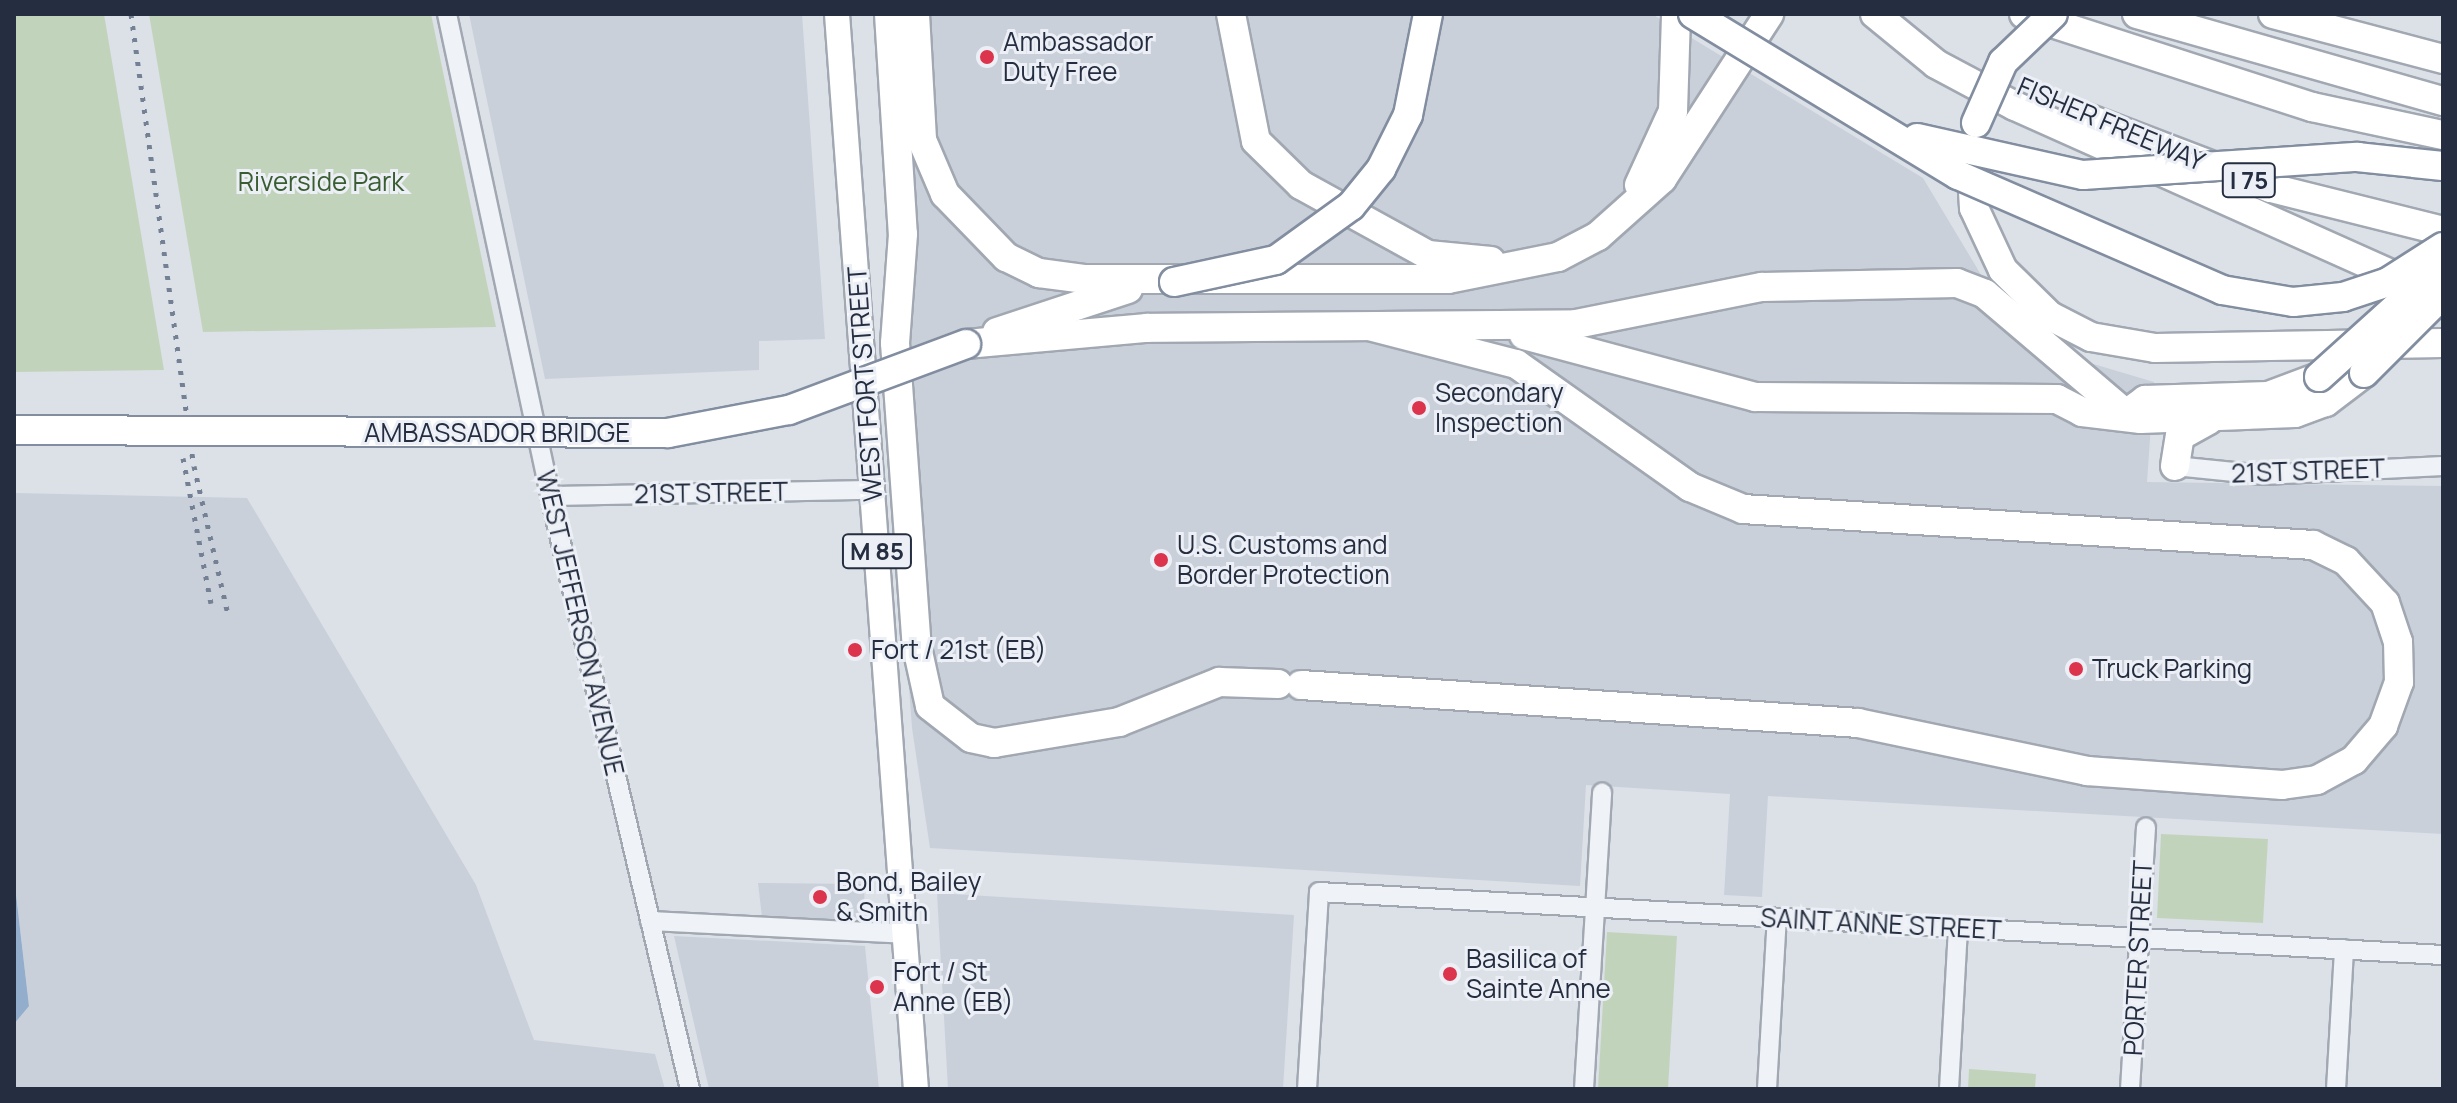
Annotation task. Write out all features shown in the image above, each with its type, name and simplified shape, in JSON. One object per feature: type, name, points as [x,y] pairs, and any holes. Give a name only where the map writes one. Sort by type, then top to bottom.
[{"type":"highway","points":[[889,14],[903,234],[895,343],[917,647],[930,706],[985,743],[1119,722],[1219,682],[1289,684],[1858,723],[2087,771],[2282,785],[2317,780],[2354,760],[2394,702],[2400,661],[2385,603],[2346,561],[2313,545],[1770,515],[1698,491],[1516,364],[1373,327]]},
{"type":"highway","points":[[915,14],[918,114],[935,177],[966,223],[1023,267],[1084,279],[1448,279],[1535,264],[1582,246],[1620,219],[1662,179],[1769,14]]},
{"type":"highway","points":[[1231,14],[1256,141],[1301,185],[1428,255],[1535,264]]},
{"type":"highway","points":[[1174,282],[1279,241],[1346,187],[1387,122],[1404,71],[1410,14]]},
{"type":"highway","points":[[966,344],[1124,289],[1268,263],[1351,206],[1381,169],[1408,115],[1428,14]]},
{"type":"highway","points":[[1620,219],[1673,111],[1676,14]]},
{"type":"highway","points":[[1693,14],[1832,102],[2047,217],[2245,296],[2343,297],[2388,282],[2443,247]]},
{"type":"highway","points":[[1875,14],[1936,64],[2015,106],[2443,295],[2362,375]]},
{"type":"highway","name":"FISHER FREEWAY","points":[[1882,14],[2115,130],[2271,188],[2443,231]]},
{"type":"highway","points":[[2024,14],[2297,103],[2443,135]]},
{"type":"highway","points":[[2053,14],[2003,62],[1976,123],[1972,191],[1992,252],[2034,303],[2069,327],[2112,344],[2155,348],[2443,343]]},
{"type":"highway","points":[[2137,14],[2443,101]]},
{"type":"highway","points":[[2273,14],[2432,57]]},
{"type":"highway","points":[[2326,14],[2432,57]]},
{"type":"highway","points":[[1832,102],[1952,150],[2083,175],[2357,157],[2443,166]]},
{"type":"highway","points":[[2133,417],[2145,400],[2268,396],[2319,377],[2443,265]]},
{"type":"highway","points":[[966,344],[1147,328],[1576,324],[1762,287],[1963,283],[2133,417],[2175,466]]},
{"type":"highway","points":[[2175,466],[2173,451],[2190,427],[2227,418],[2313,408],[2443,321]]},
{"type":"highway","points":[[1476,326],[1652,374],[1772,399],[2057,399],[2082,412],[2133,417],[2227,418]]},
{"type":"highway","name":"AMBASSADOR BRIDGE","points":[[14,430],[668,433],[789,410],[966,344]]},
{"type":"main road","name":"WEST FORT STREET","points":[[837,14],[916,1089]]},
{"type":"street","name":"WEST JEFFERSON AVENUE","points":[[447,14],[550,496],[690,1089]]},
{"type":"street","name":"21ST STREET","points":[[2175,466],[2264,475],[2443,466]]},
{"type":"street","name":"21ST STREET","points":[[550,496],[873,490]]},
{"type":"street","points":[[1584,1089],[1602,793]]},
{"type":"street","name":"PORTER STREET","points":[[2130,1089],[2146,827]]},
{"type":"street","name":"SAINT ANNE STREET","points":[[1307,1089],[1319,892],[2443,955]]},
{"type":"street","points":[[1767,1089],[1777,918]]},
{"type":"street","points":[[650,921],[905,934]]},
{"type":"street","points":[[1949,1089],[1958,928]]},
{"type":"street","points":[[2336,1089],[2344,949]]},
{"type":"shaded area","points":[[469,14],[802,14],[825,339],[759,341],[759,370],[545,379]]},
{"type":"shaded area","points":[[898,14],[1652,14],[1923,178],[1986,283],[2080,360],[2154,382],[2147,482],[2443,486],[2443,834],[1768,796],[1762,897],[1724,895],[1730,794],[1586,785],[1580,886],[930,848],[912,728],[883,338]]},
{"type":"shaded area","points":[[14,493],[247,498],[476,885],[534,1040],[655,1054],[665,1089],[15,1089],[14,1024],[29,1005],[14,877]]},
{"type":"shaded area","points":[[758,883],[864,884],[865,922],[762,917]]},
{"type":"shaded area","points":[[937,893],[1294,915],[1283,1089],[948,1089]]},
{"type":"shaded area","points":[[674,936],[865,946],[879,1089],[709,1089]]},
{"type":"green space","points":[[14,14],[104,14],[164,370],[14,372]]},
{"type":"green space","name":"Riverside Park","points":[[149,14],[431,14],[496,327],[203,332]]},
{"type":"green space","points":[[2161,834],[2268,839],[2263,923],[2157,918]]},
{"type":"green space","points":[[1607,932],[1677,936],[1668,1089],[1598,1089]]},
{"type":"green space","points":[[1969,1069],[2036,1074],[2035,1089],[1968,1089]]},
{"type":"water","points":[[14,877],[29,1006],[14,1024]]},
{"type":"railway","points":[[131,14],[194,466],[228,614]]},
{"type":"railway","points":[[183,458],[211,603]]},
{"type":"place","name":"Ambassador Duty Free","points":[[987,57]]},
{"type":"place","name":"Secondary Inspection","points":[[1419,408]]},
{"type":"place","name":"U.S. Customs and Border Protection","points":[[1161,560]]},
{"type":"place","name":"Fort / 21st (EB)","points":[[855,650]]},
{"type":"place","name":"Truck Parking","points":[[2076,669]]},
{"type":"place","name":"Bond, Bailey & Smith","points":[[820,897]]},
{"type":"place","name":"Basilica of Sainte Anne","points":[[1450,974]]},
{"type":"place","name":"Fort / St Anne (EB)","points":[[877,987]]}]
